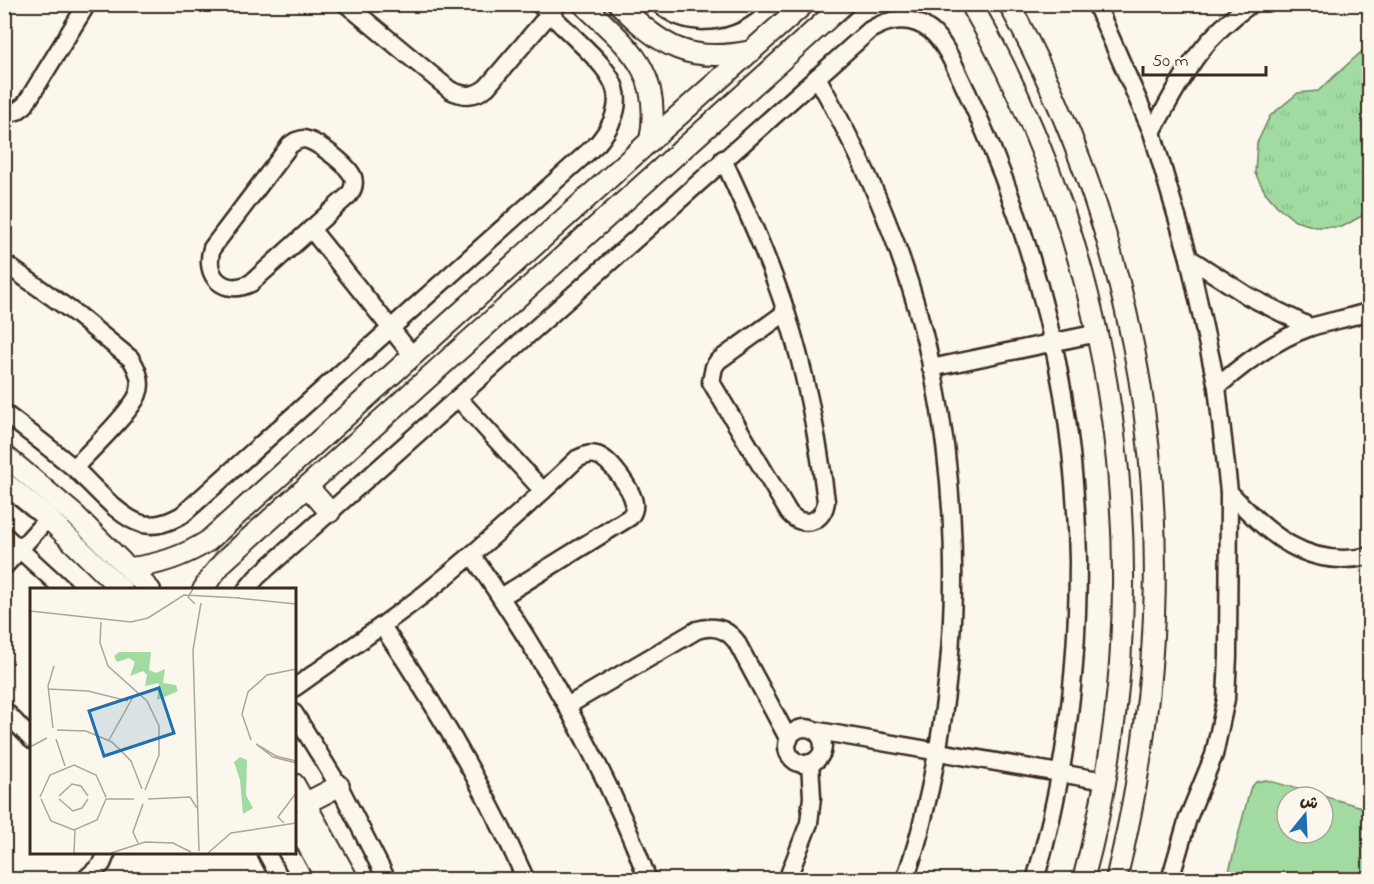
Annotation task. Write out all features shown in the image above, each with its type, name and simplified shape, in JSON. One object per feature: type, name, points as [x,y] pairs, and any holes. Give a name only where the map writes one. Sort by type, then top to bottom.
[{"type":"street","points":[[4,115],[17,111],[25,105],[87,4]]},
{"type":"street","points":[[4,413],[74,468],[131,519],[144,524],[157,525],[170,522],[182,515],[598,143],[609,129],[616,114],[617,96],[613,80],[604,65],[549,8],[487,87],[469,96],[450,90],[346,4]]},
{"type":"street","points":[[583,4],[639,61],[648,80],[653,100],[654,120],[650,141]]},
{"type":"street","points":[[619,4],[641,27],[681,51],[704,56],[728,56],[751,51]]},
{"type":"street","points":[[659,4],[693,21],[711,21],[727,18],[743,11],[750,4]]},
{"type":"street","points":[[129,568],[171,561],[208,541],[804,4]]},
{"type":"street","points":[[204,588],[224,561],[844,4]]},
{"type":"street","points":[[971,4],[1018,96],[1049,170],[1081,267],[1098,333],[1118,460],[1124,589],[1121,653],[1115,718],[1105,782],[1083,879]]},
{"type":"street","points":[[1009,4],[1051,88],[1080,156],[1104,227],[1119,279],[1144,405],[1155,533],[1153,662],[1136,789],[1116,879]]},
{"type":"street","points":[[1096,4],[1152,132],[1189,258],[1217,387],[1229,492],[1226,699],[1214,756],[1188,818],[1170,879]]},
{"type":"street","points":[[1152,132],[1189,65],[1209,39],[1251,4]]},
{"type":"street","points":[[248,588],[257,577],[723,159],[870,30],[881,23],[895,19],[922,24],[942,43],[1000,167],[1030,253],[1053,342],[1071,449],[1078,558],[1074,666],[1059,774],[1035,879]]},
{"type":"street","points":[[817,77],[852,141],[886,218],[910,287],[932,368],[943,431],[950,495],[953,560],[952,624],[947,688],[937,752],[922,823],[905,879]]},
{"type":"street","points":[[303,139],[318,143],[350,172],[354,184],[349,195],[311,229],[251,283],[242,287],[232,288],[222,284],[214,277],[210,268],[209,258],[212,248],[290,145],[303,139]]},
{"type":"street","points":[[1049,170],[1080,156]]},
{"type":"street","points":[[723,159],[754,227],[786,312],[811,405],[826,501],[818,518],[805,522],[793,518],[789,513],[711,382],[714,367],[718,361],[786,312]]},
{"type":"street","points":[[311,229],[413,356]]},
{"type":"street","points":[[1189,258],[1248,296],[1310,327]]},
{"type":"street","points":[[4,263],[76,314],[131,359],[136,367],[140,385],[134,402],[74,468]]},
{"type":"street","points":[[1217,387],[1236,369],[1258,354],[1310,327],[1370,311]]},
{"type":"street","points":[[932,368],[1098,333]]},
{"type":"street","points":[[458,398],[543,491]]},
{"type":"street","points":[[296,687],[382,626],[472,555],[577,459],[594,454],[609,462],[632,497],[633,511],[625,522],[501,597]]},
{"type":"street","points":[[4,455],[76,516],[148,588]]},
{"type":"street","points":[[4,482],[48,518],[120,588]]},
{"type":"street","points":[[308,486],[330,512]]},
{"type":"street","points":[[1229,492],[1258,522],[1280,540],[1300,550],[1339,559],[1370,556]]},
{"type":"street","points":[[4,567],[48,518]]},
{"type":"street","points":[[4,536],[62,588]]},
{"type":"street","points":[[472,555],[501,597],[567,706],[622,817],[648,879]]},
{"type":"street","points":[[382,626],[426,690],[466,758],[526,879]]},
{"type":"street","points":[[567,706],[698,630],[719,628],[736,641],[789,740],[790,757],[800,764],[817,760],[823,750],[822,739],[813,730]]},
{"type":"street","points":[[4,710],[30,738]]},
{"type":"street","points":[[296,716],[339,786],[387,879]]},
{"type":"street","points":[[789,740],[799,730],[806,728],[1105,782]]},
{"type":"street","points":[[787,879],[809,823],[812,797],[810,763]]},
{"type":"street","points":[[306,803],[339,786]]},
{"type":"street","points":[[296,787],[348,879]]},
{"type":"street","points":[[296,824],[325,879]]},
{"type":"street","points":[[84,879],[102,864],[106,854]]},
{"type":"street","points":[[267,854],[280,879]]},
{"type":"green space","points":[[1369,45],[1369,212],[1342,227],[1316,227],[1295,221],[1265,192],[1255,173],[1257,143],[1270,116],[1298,93],[1318,91]]},
{"type":"green space","points":[[1266,780],[1284,785],[1275,785],[1275,845],[1335,845],[1335,799],[1369,809],[1369,879],[1227,879],[1250,789],[1256,782]]}]
